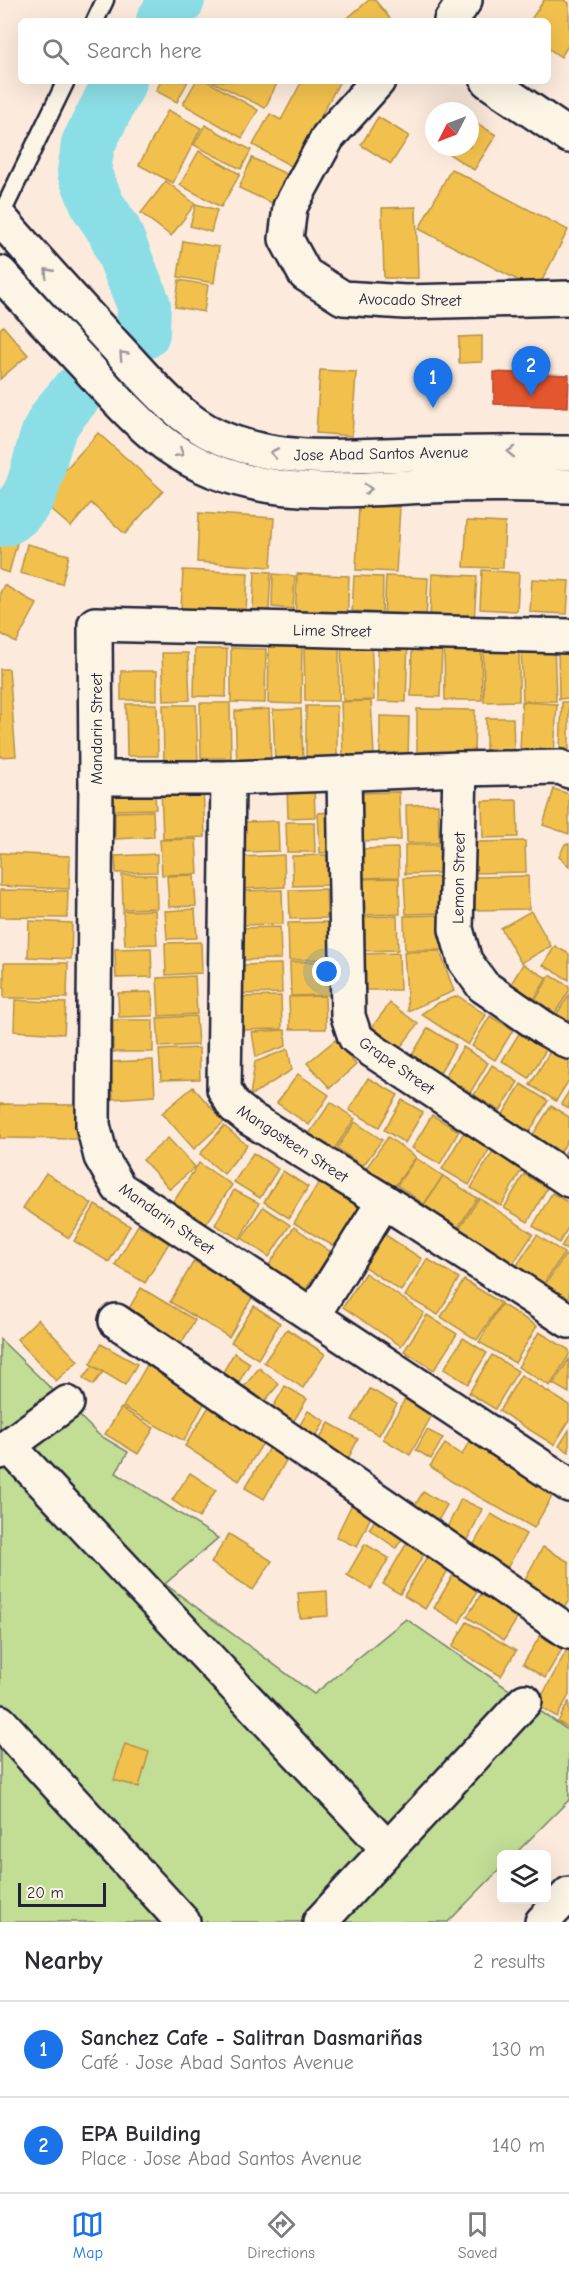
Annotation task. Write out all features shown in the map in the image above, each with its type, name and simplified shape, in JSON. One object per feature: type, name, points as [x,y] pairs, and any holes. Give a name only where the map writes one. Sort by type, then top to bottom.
[{"type":"street","points":[[453,18],[465,0]]},
{"type":"street","name":"Avocado Street","points":[[375,84],[328,137],[290,207],[286,239],[305,274],[343,298],[405,302],[569,298]]},
{"type":"street","points":[[492,84],[569,136]]},
{"type":"street","name":"Jose Abad Santos Avenue","points":[[0,218],[160,394],[191,420],[216,436],[252,449],[318,456],[569,453]]},
{"type":"street","name":"Jose Abad Santos Avenue","points":[[0,273],[134,418],[169,446],[203,467],[241,481],[315,491],[498,483],[569,486]]},
{"type":"street","name":"Lime Street","points":[[95,624],[569,636]]},
{"type":"street","name":"Mandarin Street","points":[[95,624],[93,1125],[101,1157],[118,1188],[569,1485]]},
{"type":"street","points":[[96,777],[228,778],[560,767],[569,771]]},
{"type":"street","name":"Lemon Street","points":[[460,769],[456,929],[465,961],[483,986],[569,1042]]},
{"type":"street","name":"Grape Street","points":[[344,773],[348,1016],[355,1037],[569,1180]]},
{"type":"street","name":"Mangosteen Street","points":[[228,778],[224,1089],[234,1106],[249,1118],[384,1201],[569,1321]]},
{"type":"street","points":[[313,1315],[384,1201]]},
{"type":"street","points":[[116,1321],[569,1632]]},
{"type":"street","points":[[67,1403],[4,1449],[387,1848]]},
{"type":"street","points":[[320,1922],[525,1701]]},
{"type":"street","points":[[0,1722],[183,1922]]},
{"type":"street","points":[[542,1922],[569,1894]]},
{"type":"lane","points":[[96,18],[105,0]]},
{"type":"lane","points":[[0,218],[65,84]]},
{"type":"green space","points":[[0,1339],[99,1435],[128,1452],[116,1473],[218,1538],[165,1584],[314,1694],[406,1619],[569,1731],[569,1800],[519,1850],[497,1850],[497,1872],[448,1922],[0,1922]]},
{"type":"building: Homes","points":[[369,0],[375,0],[390,18],[348,18]]},
{"type":"building: Homes","points":[[544,0],[564,0],[569,3],[569,44],[561,57],[551,50],[551,18],[532,18]]},
{"type":"building: Homes","points":[[160,84],[186,84],[177,102],[156,91]]},
{"type":"building: Homes","points":[[194,84],[212,84],[258,110],[242,138],[183,104]]},
{"type":"building: Homes","points":[[217,84],[277,84],[265,108]]},
{"type":"building: Homes","points":[[300,84],[338,84],[293,167],[253,145],[270,114],[281,120]]},
{"type":"building: Homes","points":[[168,110],[201,128],[173,183],[139,165]]},
{"type":"building: Homes","points":[[378,117],[409,136],[391,164],[361,145]]},
{"type":"building: Homes","points":[[205,125],[251,150],[241,169],[194,145]]},
{"type":"building: Homes","points":[[479,125],[496,135],[474,170],[452,156],[479,156]]},
{"type":"building: Homes","points":[[199,151],[240,174],[221,207],[180,185]]},
{"type":"building: Homes","points":[[252,158],[291,176],[278,206],[239,188]]},
{"type":"building: Homes","points":[[451,169],[568,230],[537,290],[419,229]]},
{"type":"building: Homes","points":[[166,181],[195,204],[171,236],[141,213]]},
{"type":"building: Homes","points":[[196,204],[217,210],[211,232],[190,226]]},
{"type":"building: Homes","points":[[416,207],[418,278],[384,278],[382,208]]},
{"type":"building: Homes","points":[[183,241],[219,247],[214,283],[178,277]]},
{"type":"building: Homes","points":[[179,280],[208,285],[204,312],[175,307]]},
{"type":"building: Homes","points":[[3,326],[28,355],[0,379],[0,329]]},
{"type":"building: Homes","points":[[482,336],[482,362],[459,363],[459,337]]},
{"type":"building: Homes","points":[[320,370],[356,372],[352,436],[316,433]]},
{"type":"building: Homes","points":[[98,433],[163,491],[125,534],[91,503],[71,527],[39,499]]},
{"type":"building: Homes","points":[[359,505],[400,507],[396,572],[356,570]]},
{"type":"building: Homes","points":[[199,513],[274,518],[271,567],[197,562]]},
{"type":"building: Homes","points":[[467,521],[505,523],[503,568],[464,567]]},
{"type":"building: Homes","points":[[0,538],[17,543],[9,573],[0,570]]},
{"type":"building: Homes","points":[[27,544],[69,555],[62,584],[20,573]]},
{"type":"building: Homes","points":[[183,570],[248,573],[246,612],[181,609]]},
{"type":"building: Homes","points":[[482,570],[519,573],[517,611],[480,609]]},
{"type":"building: Homes","points":[[255,571],[271,572],[268,626],[252,625]]},
{"type":"building: Homes","points":[[273,574],[295,576],[293,609],[272,607]]},
{"type":"building: Homes","points":[[297,574],[349,576],[347,623],[295,620]]},
{"type":"building: Homes","points":[[432,574],[477,576],[474,621],[430,619]]},
{"type":"building: Homes","points":[[354,576],[383,577],[382,613],[352,611]]},
{"type":"building: Homes","points":[[386,576],[428,578],[426,620],[384,618]]},
{"type":"building: Homes","points":[[532,579],[569,581],[567,614],[530,612]]},
{"type":"building: Homes","points":[[4,585],[37,604],[16,643],[0,633],[0,593]]},
{"type":"building: Homes","points":[[378,638],[408,639],[406,702],[378,701]]},
{"type":"building: Homes","points":[[371,641],[374,700],[343,701],[341,642]]},
{"type":"building: Homes","points":[[444,641],[481,641],[482,700],[445,700]]},
{"type":"building: Homes","points":[[483,641],[519,641],[519,701],[484,702]]},
{"type":"building: Homes","points":[[554,643],[556,701],[523,701],[521,644]]},
{"type":"building: Homes","points":[[269,644],[302,645],[301,704],[268,703]]},
{"type":"building: Homes","points":[[304,644],[339,644],[339,701],[305,701]]},
{"type":"building: Homes","points":[[569,647],[569,698],[559,699],[558,648]]},
{"type":"building: Homes","points":[[231,648],[266,649],[265,703],[231,702]]},
{"type":"building: Homes","points":[[195,649],[227,649],[226,697],[194,696]]},
{"type":"building: Homes","points":[[412,649],[442,649],[440,697],[411,696]]},
{"type":"building: Homes","points":[[162,653],[188,653],[190,700],[164,701]]},
{"type":"building: Homes","points":[[0,669],[9,669],[16,756],[0,757]]},
{"type":"building: Homes","points":[[121,671],[157,671],[157,700],[121,700]]},
{"type":"building: Homes","points":[[371,701],[374,755],[343,756],[341,702]]},
{"type":"building: Homes","points":[[522,702],[557,704],[554,754],[520,752]]},
{"type":"building: Homes","points":[[562,702],[569,702],[569,749],[560,749]]},
{"type":"building: Homes","points":[[200,703],[230,703],[231,758],[201,758]]},
{"type":"building: Homes","points":[[126,704],[157,704],[158,756],[127,756]]},
{"type":"building: Homes","points":[[163,705],[196,705],[198,763],[164,764]]},
{"type":"building: Homes","points":[[306,706],[337,706],[337,764],[306,764]]},
{"type":"building: Homes","points":[[269,709],[271,763],[237,765],[235,711]]},
{"type":"building: Homes","points":[[301,709],[303,761],[275,762],[273,710]]},
{"type":"building: Homes","points":[[417,709],[475,710],[474,755],[417,753]]},
{"type":"building: Homes","points":[[380,716],[409,717],[408,760],[380,759]]},
{"type":"building: Homes","points":[[486,718],[513,718],[514,753],[486,754]]},
{"type":"building: Homes","points":[[154,784],[156,809],[113,810],[112,785]]},
{"type":"building: Homes","points":[[287,786],[314,786],[315,817],[288,818]]},
{"type":"building: Homes","points":[[203,787],[205,837],[163,839],[161,789]]},
{"type":"building: Homes","points":[[554,789],[569,794],[569,834],[543,825]]},
{"type":"building: Homes","points":[[399,792],[401,840],[355,841],[354,793]]},
{"type":"building: Homes","points":[[517,800],[518,837],[483,838],[482,801]]},
{"type":"building: Homes","points":[[438,804],[439,843],[407,843],[406,805]]},
{"type":"building: Homes","points":[[153,811],[154,837],[115,839],[115,812]]},
{"type":"building: Homes","points":[[331,812],[333,852],[320,853],[318,813]]},
{"type":"building: Homes","points":[[278,821],[279,851],[244,852],[243,822]]},
{"type":"building: Homes","points":[[286,822],[314,822],[315,852],[287,852]]},
{"type":"building: Homes","points":[[196,839],[198,874],[162,875],[160,840]]},
{"type":"building: Homes","points":[[525,841],[526,872],[473,873],[472,842]]},
{"type":"building: Homes","points":[[565,844],[569,844],[569,866],[559,857]]},
{"type":"building: Homes","points":[[405,845],[440,845],[441,873],[405,874]]},
{"type":"building: Homes","points":[[398,848],[399,877],[359,878],[358,849]]},
{"type":"building: Homes","points":[[0,853],[70,856],[69,889],[0,886]]},
{"type":"building: Homes","points":[[157,854],[157,872],[116,873],[115,856]]},
{"type":"building: Homes","points":[[284,855],[285,887],[239,889],[239,857]]},
{"type":"building: Homes","points":[[327,855],[328,885],[293,886],[292,856]]},
{"type":"building: Homes","points":[[122,875],[156,875],[157,908],[123,909]]},
{"type":"building: Homes","points":[[194,875],[196,906],[169,907],[167,876]]},
{"type":"building: Homes","points":[[528,876],[529,909],[475,910],[474,877]]},
{"type":"building: Homes","points":[[443,877],[444,913],[406,914],[404,878]]},
{"type":"building: Homes","points":[[399,878],[400,914],[359,915],[358,879]]},
{"type":"building: Homes","points":[[326,889],[327,918],[290,919],[289,890]]},
{"type":"building: Homes","points":[[0,890],[68,891],[67,918],[0,917]]},
{"type":"building: Homes","points":[[282,890],[283,924],[239,925],[238,891]]},
{"type":"building: Homes","points":[[195,909],[197,938],[167,939],[165,911]]},
{"type":"building: Homes","points":[[155,910],[157,944],[125,945],[123,911]]},
{"type":"building: Homes","points":[[531,911],[551,946],[521,963],[501,928]]},
{"type":"building: Homes","points":[[442,915],[443,950],[405,950],[404,916]]},
{"type":"building: Homes","points":[[397,916],[398,950],[358,951],[357,917]]},
{"type":"building: Homes","points":[[29,921],[72,923],[71,959],[28,957]]},
{"type":"building: Homes","points":[[329,922],[329,959],[289,960],[288,923]]},
{"type":"building: Homes","points":[[280,927],[281,959],[238,960],[236,928]]},
{"type":"building: Homes","points":[[201,942],[202,973],[166,975],[165,943]]},
{"type":"building: Homes","points":[[555,946],[569,954],[569,980],[543,965]]},
{"type":"building: Homes","points":[[151,948],[152,977],[116,978],[115,949]]},
{"type":"building: Homes","points":[[440,951],[454,991],[408,1011],[404,952]]},
{"type":"building: Homes","points":[[399,953],[400,990],[364,990],[363,954]]},
{"type":"building: Homes","points":[[331,961],[332,995],[291,996],[290,962]]},
{"type":"building: Homes","points":[[4,963],[68,963],[67,998],[4,998]]},
{"type":"building: Homes","points":[[281,964],[282,993],[241,994],[240,965]]},
{"type":"building: Homes","points":[[523,964],[547,978],[532,1003],[508,989]]},
{"type":"building: Homes","points":[[550,975],[569,986],[569,991],[555,1013],[535,1001]]},
{"type":"building: Homes","points":[[195,976],[197,1014],[159,1016],[157,978]]},
{"type":"building: Homes","points":[[152,992],[153,1016],[119,1017],[118,993]]},
{"type":"building: Homes","points":[[569,995],[569,1023],[556,1015]]},
{"type":"building: Homes","points":[[281,996],[282,1029],[236,1030],[235,997]]},
{"type":"building: Homes","points":[[325,996],[326,1029],[290,1029],[289,997]]},
{"type":"building: Homes","points":[[458,996],[486,1015],[468,1045],[421,1014],[438,1003]]},
{"type":"building: Homes","points":[[15,1000],[66,1003],[64,1034],[14,1031]]},
{"type":"building: Homes","points":[[390,1003],[418,1024],[400,1048],[372,1027]]},
{"type":"building: Homes","points":[[196,1016],[198,1045],[159,1047],[157,1018]]},
{"type":"building: Homes","points":[[490,1016],[513,1030],[495,1060],[472,1046]]},
{"type":"building: Homes","points":[[113,1020],[153,1020],[153,1052],[113,1052]]},
{"type":"building: Homes","points":[[428,1028],[456,1045],[439,1074],[411,1057]]},
{"type":"building: Homes","points":[[285,1030],[286,1046],[256,1057],[252,1032]]},
{"type":"building: Homes","points":[[520,1032],[547,1048],[529,1078],[502,1061]]},
{"type":"building: Homes","points":[[335,1040],[356,1065],[330,1088],[307,1063]]},
{"type":"building: Homes","points":[[463,1047],[488,1063],[470,1093],[444,1078]]},
{"type":"building: Homes","points":[[199,1048],[200,1079],[161,1080],[159,1050]]},
{"type":"building: Homes","points":[[552,1048],[569,1059],[569,1080],[556,1101],[530,1085]]},
{"type":"building: Homes","points":[[288,1049],[292,1070],[250,1096],[255,1062]]},
{"type":"building: Homes","points":[[153,1060],[155,1096],[113,1099],[111,1062]]},
{"type":"building: Homes","points":[[492,1065],[518,1082],[500,1111],[474,1095]]},
{"type":"building: Homes","points":[[298,1074],[329,1095],[309,1125],[277,1103]]},
{"type":"building: Homes","points":[[368,1078],[398,1095],[379,1127],[349,1110]]},
{"type":"building: Homes","points":[[521,1084],[548,1101],[526,1138],[499,1121]]},
{"type":"building: Homes","points":[[193,1087],[224,1122],[194,1149],[162,1113]]},
{"type":"building: Homes","points":[[569,1091],[569,1109],[561,1104]]},
{"type":"building: Homes","points":[[402,1100],[423,1112],[405,1143],[384,1130]]},
{"type":"building: Homes","points":[[331,1102],[355,1119],[332,1152],[308,1135]]},
{"type":"building: Homes","points":[[0,1104],[76,1105],[76,1139],[0,1138]]},
{"type":"building: Homes","points":[[551,1106],[569,1117],[569,1138],[560,1153],[532,1136]]},
{"type":"building: Homes","points":[[432,1115],[459,1131],[440,1164],[412,1148]]},
{"type":"building: Homes","points":[[355,1122],[382,1140],[363,1166],[337,1148]]},
{"type":"building: Homes","points":[[224,1126],[247,1145],[224,1174],[200,1154]]},
{"type":"building: Homes","points":[[464,1132],[490,1148],[469,1185],[442,1169]]},
{"type":"building: Homes","points":[[388,1137],[416,1157],[392,1190],[364,1171]]},
{"type":"building: Homes","points":[[168,1138],[195,1167],[170,1189],[143,1160]]},
{"type":"building: Homes","points":[[569,1146],[569,1166],[560,1161]]},
{"type":"building: Homes","points":[[493,1151],[522,1169],[501,1206],[471,1188]]},
{"type":"building: Homes","points":[[253,1153],[278,1169],[260,1198],[234,1182]]},
{"type":"building: Homes","points":[[416,1158],[443,1176],[424,1204],[397,1185]]},
{"type":"building: Homes","points":[[199,1163],[232,1185],[205,1226],[172,1204]]},
{"type":"building: Homes","points":[[283,1171],[308,1187],[289,1218],[264,1202]]},
{"type":"building: Homes","points":[[46,1173],[92,1204],[69,1238],[23,1208]]},
{"type":"building: Homes","points":[[524,1174],[547,1188],[528,1222],[504,1208]]},
{"type":"building: Homes","points":[[443,1176],[477,1198],[454,1234],[420,1211]]},
{"type":"building: Homes","points":[[319,1182],[360,1206],[335,1247],[294,1223]]},
{"type":"building: Homes","points":[[234,1190],[259,1203],[240,1239],[215,1225]]},
{"type":"building: Homes","points":[[552,1193],[569,1203],[569,1226],[559,1243],[533,1226]]},
{"type":"building: Homes","points":[[479,1198],[533,1234],[511,1267],[457,1232]]},
{"type":"building: Homes","points":[[95,1205],[130,1226],[109,1262],[74,1241]]},
{"type":"building: Homes","points":[[263,1207],[290,1225],[269,1257],[242,1238]]},
{"type":"building: Homes","points":[[138,1225],[169,1243],[145,1283],[115,1265]]},
{"type":"building: Homes","points":[[294,1227],[331,1252],[304,1292],[267,1268]]},
{"type":"building: Homes","points":[[381,1232],[422,1259],[401,1291],[360,1264]]},
{"type":"building: Homes","points":[[569,1233],[569,1251],[561,1247]]},
{"type":"building: Homes","points":[[537,1235],[564,1253],[540,1289],[513,1271]]},
{"type":"building: Homes","points":[[565,1255],[569,1257],[569,1306],[542,1289]]},
{"type":"building: Homes","points":[[427,1259],[459,1278],[438,1315],[405,1296]]},
{"type":"building: Homes","points":[[194,1261],[253,1296],[229,1337],[170,1302]]},
{"type":"building: Homes","points":[[365,1273],[424,1313],[401,1346],[343,1307]]},
{"type":"building: Homes","points":[[464,1280],[501,1303],[477,1340],[441,1317]]},
{"type":"building: Homes","points":[[141,1288],[195,1320],[175,1354],[121,1322]]},
{"type":"building: Homes","points":[[501,1304],[537,1326],[515,1363],[479,1342]]},
{"type":"building: Homes","points":[[254,1306],[280,1323],[258,1359],[231,1342]]},
{"type":"building: Homes","points":[[427,1315],[457,1334],[434,1370],[404,1351]]},
{"type":"building: Homes","points":[[38,1319],[78,1361],[56,1381],[17,1339]]},
{"type":"building: Homes","points":[[287,1329],[325,1354],[303,1388],[264,1362]]},
{"type":"building: Homes","points":[[539,1332],[569,1350],[569,1355],[550,1386],[518,1367]]},
{"type":"building: Homes","points":[[463,1338],[487,1353],[468,1384],[444,1369]]},
{"type":"building: Homes","points":[[101,1344],[137,1364],[125,1385],[90,1364]]},
{"type":"building: Homes","points":[[234,1353],[250,1363],[232,1394],[216,1384]]},
{"type":"building: Homes","points":[[492,1355],[518,1371],[495,1409],[469,1393]]},
{"type":"building: Homes","points":[[569,1359],[569,1393],[553,1384]]},
{"type":"building: Homes","points":[[147,1365],[207,1398],[184,1441],[123,1407]]},
{"type":"building: Homes","points":[[93,1366],[103,1372],[93,1385],[83,1378]]},
{"type":"building: Homes","points":[[259,1368],[279,1384],[259,1408],[239,1393]]},
{"type":"building: Homes","points":[[521,1375],[569,1405],[569,1421],[554,1445],[499,1411]]},
{"type":"building: Homes","points":[[285,1386],[307,1399],[287,1432],[266,1420]]},
{"type":"building: Homes","points":[[370,1389],[397,1404],[379,1435],[352,1420]]},
{"type":"building: Homes","points":[[405,1399],[432,1415],[410,1455],[383,1439]]},
{"type":"building: Homes","points":[[210,1405],[265,1440],[239,1481],[185,1446]]},
{"type":"building: Homes","points":[[121,1408],[154,1428],[138,1454],[105,1434]]},
{"type":"building: Homes","points":[[308,1411],[325,1421],[313,1441],[296,1432]]},
{"type":"building: Homes","points":[[329,1423],[358,1439],[348,1459],[318,1442]]},
{"type":"building: Homes","points":[[427,1430],[443,1438],[431,1459],[416,1450]]},
{"type":"building: Homes","points":[[569,1430],[569,1452],[559,1446]]},
{"type":"building: Homes","points":[[469,1441],[555,1491],[534,1528],[451,1481],[430,1466],[445,1444],[462,1455]]},
{"type":"building: Homes","points":[[270,1446],[288,1457],[264,1499],[245,1488]]},
{"type":"building: Homes","points":[[190,1473],[216,1490],[199,1518],[172,1500]]},
{"type":"building: Homes","points":[[423,1492],[447,1505],[432,1531],[408,1517]]},
{"type":"building: Homes","points":[[461,1499],[482,1509],[468,1540],[446,1530]]},
{"type":"building: Homes","points":[[352,1504],[372,1514],[357,1547],[336,1537]]},
{"type":"building: Homes","points":[[380,1513],[408,1531],[396,1548],[369,1529]]},
{"type":"building: Homes","points":[[491,1514],[526,1534],[505,1572],[470,1551]]},
{"type":"building: Homes","points":[[229,1534],[272,1561],[253,1590],[211,1563]]},
{"type":"building: Homes","points":[[408,1541],[426,1551],[400,1594],[383,1584]]},
{"type":"building: Homes","points":[[365,1544],[389,1558],[371,1589],[347,1575]]},
{"type":"building: Homes","points":[[543,1547],[569,1562],[569,1600],[564,1608],[522,1584]]},
{"type":"building: Homes","points":[[428,1555],[450,1567],[425,1609],[404,1596]]},
{"type":"building: Homes","points":[[456,1570],[481,1585],[459,1623],[434,1608]]},
{"type":"building: Homes","points":[[327,1591],[328,1616],[300,1618],[298,1593]]},
{"type":"building: Homes","points":[[483,1591],[520,1614],[504,1640],[467,1617]]},
{"type":"building: Homes","points":[[467,1622],[516,1651],[501,1676],[452,1647]]},
{"type":"building: Homes","points":[[540,1636],[562,1649],[545,1678],[523,1664]]},
{"type":"building: Homes","points":[[569,1646],[569,1695],[557,1717],[537,1705]]},
{"type":"building: Homes","points":[[569,1701],[569,1728],[558,1722]]},
{"type":"building: Homes","points":[[125,1744],[149,1752],[139,1787],[114,1780]]},
{"type":"building: Shops","points":[[494,372],[569,375],[568,407],[494,404]]},
{"type":"waterway","points":[[165,18],[178,0]]},
{"type":"waterway","points":[[118,84],[88,144],[84,172],[98,206],[114,230],[144,305],[143,333]]},
{"type":"waterway","points":[[0,520],[12,515],[29,495],[55,419],[76,393]]},
{"type":"place","name":"EPA Building","points":[[531,396]]},
{"type":"place","name":"Sanchez Cafe - Salitran Dasmariñas","points":[[433,408]]}]
